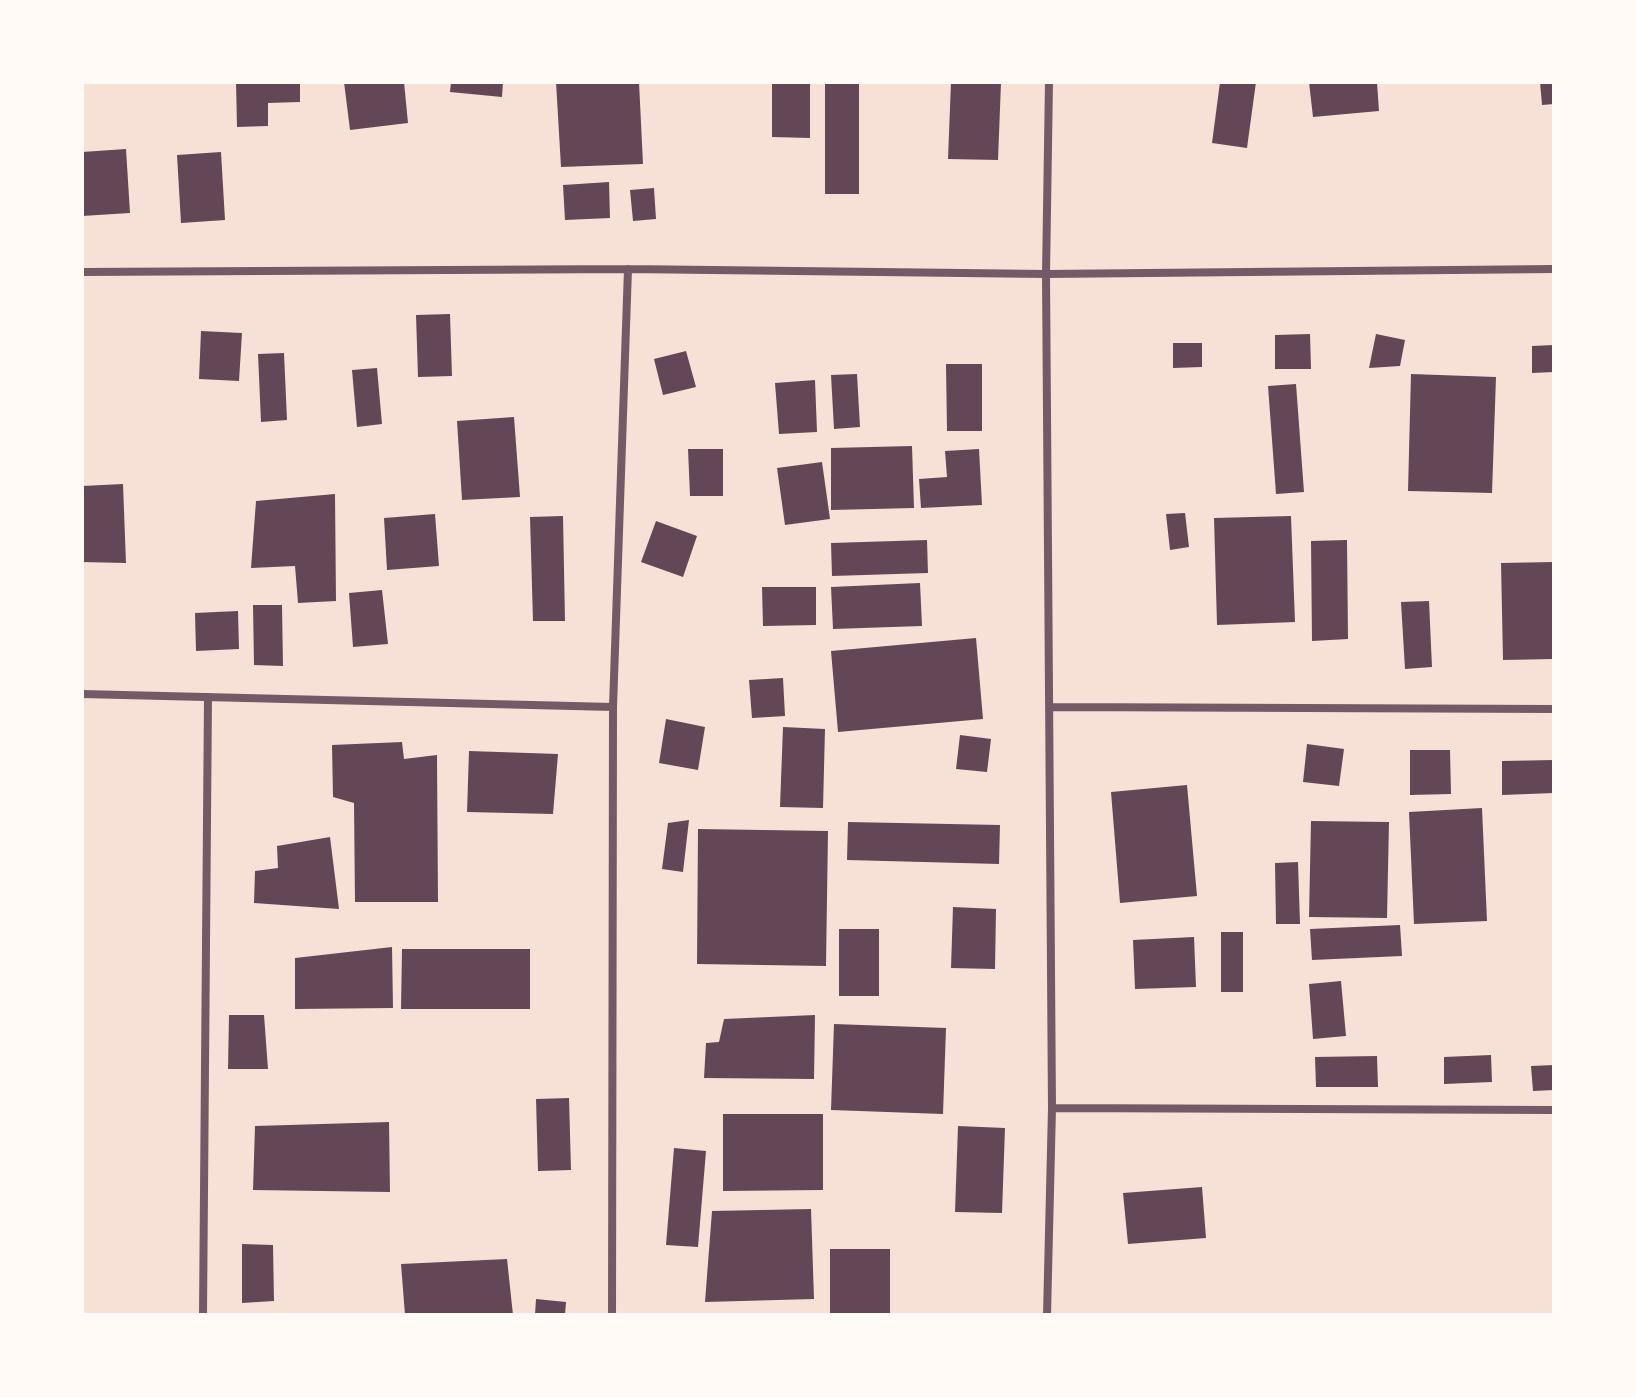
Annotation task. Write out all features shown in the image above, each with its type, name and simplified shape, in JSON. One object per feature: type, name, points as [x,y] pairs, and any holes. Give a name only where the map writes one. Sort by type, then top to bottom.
[{"type":"street","points":[[1047,1315],[1052,1108],[1052,707],[1046,274],[1049,82]]},
{"type":"street","points":[[612,1315],[613,707],[628,269]]},
{"type":"street","points":[[82,272],[628,269],[1046,274],[1554,269]]},
{"type":"street","points":[[82,694],[613,707]]},
{"type":"street","points":[[203,1315],[208,697]]},
{"type":"street","points":[[1052,707],[1554,709]]},
{"type":"street","points":[[1052,1108],[1554,1110]]},
{"type":"building","points":[[236,82],[300,82],[300,102],[268,103],[268,126],[237,127]]},
{"type":"building","points":[[344,82],[404,82],[408,123],[350,130]]},
{"type":"building","points":[[451,82],[503,82],[502,97],[450,92]]},
{"type":"building","points":[[556,82],[639,82],[643,164],[561,167]]},
{"type":"building","points":[[772,82],[810,82],[810,138],[772,137]]},
{"type":"building","points":[[825,82],[859,82],[859,194],[825,194]]},
{"type":"building","points":[[951,82],[1001,83],[998,160],[948,159]]},
{"type":"building","points":[[1220,82],[1256,82],[1247,148],[1212,143]]},
{"type":"building","points":[[1309,82],[1377,82],[1379,111],[1313,117]]},
{"type":"building","points":[[1540,82],[1554,82],[1554,104],[1542,105]]},
{"type":"building","points":[[126,149],[130,213],[82,216],[82,152]]},
{"type":"building","points":[[221,152],[225,220],[181,223],[177,155]]},
{"type":"building","points":[[609,182],[610,218],[565,220],[563,185]]},
{"type":"building","points":[[654,188],[656,219],[633,221],[630,190]]},
{"type":"building","points":[[450,314],[452,376],[418,377],[416,315]]},
{"type":"building","points":[[201,331],[242,333],[239,381],[199,379]]},
{"type":"building","points":[[1310,334],[1311,369],[1275,369],[1275,335]]},
{"type":"building","points":[[1376,334],[1405,340],[1400,366],[1369,368]]},
{"type":"building","points":[[1173,343],[1202,343],[1202,367],[1173,368]]},
{"type":"building","points":[[1554,345],[1554,372],[1532,373],[1532,346]]},
{"type":"building","points":[[686,351],[696,387],[663,395],[654,359]]},
{"type":"building","points":[[284,353],[287,420],[261,422],[258,354]]},
{"type":"building","points":[[946,364],[982,364],[982,431],[947,431]]},
{"type":"building","points":[[377,368],[382,424],[357,427],[352,370]]},
{"type":"building","points":[[857,374],[860,427],[834,429],[831,375]]},
{"type":"building","points":[[1411,374],[1496,377],[1492,493],[1408,491]]},
{"type":"building","points":[[815,380],[817,432],[779,434],[775,383]]},
{"type":"building","points":[[1296,384],[1304,492],[1276,494],[1268,386]]},
{"type":"building","points":[[514,417],[520,497],[462,500],[457,421]]},
{"type":"building","points":[[912,446],[914,508],[831,510],[831,448]]},
{"type":"building","points":[[688,449],[723,449],[723,496],[690,496]]},
{"type":"building","points":[[979,449],[982,505],[921,508],[919,479],[947,477],[945,451]]},
{"type":"building","points":[[822,462],[830,519],[785,525],[777,468]]},
{"type":"building","points":[[123,484],[126,563],[82,562],[82,486]]},
{"type":"building","points":[[335,494],[336,601],[298,603],[295,566],[251,568],[256,501]]},
{"type":"building","points":[[1185,513],[1189,547],[1170,550],[1166,514]]},
{"type":"building","points":[[435,514],[439,566],[387,570],[384,518]]},
{"type":"building","points":[[563,516],[565,621],[533,621],[530,517]]},
{"type":"building","points":[[1291,516],[1295,622],[1217,625],[1214,518]]},
{"type":"building","points":[[656,521],[697,536],[683,577],[641,562]]},
{"type":"building","points":[[927,540],[928,573],[832,576],[831,543]]},
{"type":"building","points":[[1347,540],[1348,639],[1312,641],[1311,541]]},
{"type":"building","points":[[1554,562],[1554,659],[1503,660],[1501,563]]},
{"type":"building","points":[[920,583],[922,626],[833,629],[831,587]]},
{"type":"building","points":[[762,587],[816,587],[816,625],[763,626]]},
{"type":"building","points":[[382,590],[388,644],[353,647],[349,593]]},
{"type":"building","points":[[1429,601],[1432,667],[1405,669],[1401,602]]},
{"type":"building","points":[[253,605],[282,605],[283,666],[254,665]]},
{"type":"building","points":[[238,611],[239,649],[196,651],[195,613]]},
{"type":"building","points":[[976,638],[983,719],[838,732],[831,651]]},
{"type":"building","points":[[783,678],[785,716],[752,718],[749,680]]},
{"type":"building","points":[[666,719],[705,727],[698,770],[659,763]]},
{"type":"building","points":[[783,727],[825,729],[823,808],[780,807]]},
{"type":"building","points":[[960,735],[991,739],[987,772],[956,769]]},
{"type":"building","points":[[402,742],[404,759],[437,755],[438,902],[355,902],[354,803],[333,797],[332,745]]},
{"type":"building","points":[[1307,744],[1344,749],[1339,786],[1303,782]]},
{"type":"building","points":[[1410,750],[1450,750],[1451,794],[1410,795]]},
{"type":"building","points":[[469,751],[558,754],[553,814],[467,812]]},
{"type":"building","points":[[1554,760],[1554,793],[1502,795],[1502,761]]},
{"type":"building","points":[[1187,785],[1197,896],[1120,903],[1111,792]]},
{"type":"building","points":[[1482,808],[1487,921],[1414,924],[1409,812]]},
{"type":"building","points":[[689,820],[683,872],[662,869],[668,823]]},
{"type":"building","points":[[1311,821],[1389,822],[1387,918],[1309,917]]},
{"type":"building","points":[[848,822],[1000,825],[999,864],[847,860]]},
{"type":"building","points":[[698,829],[828,831],[826,966],[697,964]]},
{"type":"building","points":[[330,837],[339,909],[254,903],[255,871],[278,868],[277,846]]},
{"type":"building","points":[[1298,862],[1300,924],[1276,924],[1275,863]]},
{"type":"building","points":[[953,907],[996,909],[995,969],[951,968]]},
{"type":"building","points":[[1400,925],[1402,956],[1312,960],[1310,929]]},
{"type":"building","points":[[839,929],[879,929],[879,996],[839,996]]},
{"type":"building","points":[[1221,932],[1243,932],[1243,992],[1221,992]]},
{"type":"building","points":[[1194,937],[1196,987],[1135,989],[1133,940]]},
{"type":"building","points":[[392,947],[393,1008],[295,1009],[295,958]]},
{"type":"building","points":[[402,949],[530,949],[530,1009],[401,1009]]},
{"type":"building","points":[[1341,981],[1346,1036],[1313,1039],[1309,984]]},
{"type":"building","points":[[229,1015],[264,1015],[268,1069],[228,1069]]},
{"type":"building","points":[[815,1015],[814,1079],[704,1078],[706,1043],[719,1042],[724,1019]]},
{"type":"building","points":[[834,1024],[946,1028],[943,1114],[831,1110]]},
{"type":"building","points":[[1491,1055],[1492,1082],[1444,1084],[1444,1057]]},
{"type":"building","points":[[1377,1056],[1378,1087],[1316,1087],[1315,1057]]},
{"type":"building","points":[[1554,1065],[1554,1090],[1533,1091],[1531,1066]]},
{"type":"building","points":[[569,1098],[571,1170],[538,1171],[536,1099]]},
{"type":"building","points":[[723,1114],[823,1114],[823,1190],[723,1191]]},
{"type":"building","points":[[389,1122],[390,1192],[253,1190],[255,1126]]},
{"type":"building","points":[[958,1126],[1005,1128],[1002,1213],[955,1212]]},
{"type":"building","points":[[674,1148],[706,1151],[698,1247],[666,1245]]},
{"type":"building","points":[[1202,1187],[1206,1238],[1128,1244],[1123,1193]]},
{"type":"building","points":[[811,1209],[814,1299],[705,1302],[712,1211]]},
{"type":"building","points":[[242,1244],[273,1245],[274,1301],[242,1303]]},
{"type":"building","points":[[830,1249],[890,1249],[890,1315],[830,1315]]},
{"type":"building","points":[[507,1259],[513,1315],[405,1315],[401,1264]]},
{"type":"building","points":[[536,1299],[566,1302],[565,1315],[535,1315]]}]
